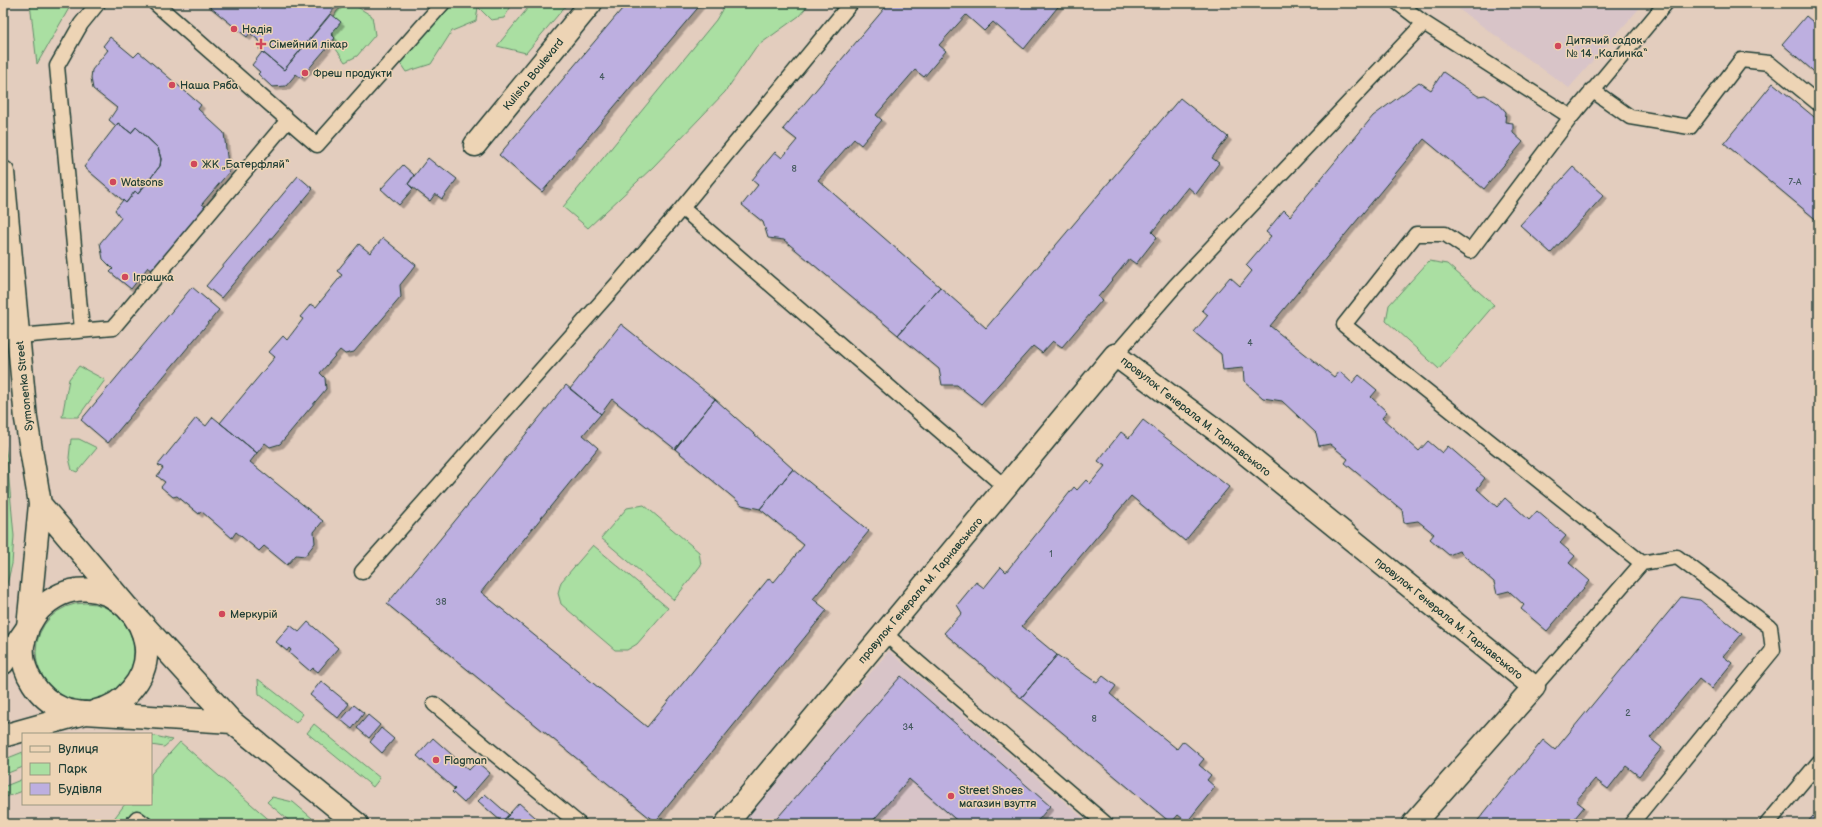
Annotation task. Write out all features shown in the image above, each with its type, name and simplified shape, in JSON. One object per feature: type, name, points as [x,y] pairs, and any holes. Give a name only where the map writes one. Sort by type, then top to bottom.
[{"type":"street","name":"Kulisha Boulevard","points":[[475,145],[591,3]]},
{"type":"street","name":"Symonenka Street","points":[[3,172],[26,419],[40,504],[28,627]]},
{"type":"street","name":"провулок Генерала М. Тарнавського","points":[[726,824],[1115,354],[1224,436],[1534,686],[1413,824]]},
{"type":"street","points":[[40,504],[127,607],[232,722],[357,824]]},
{"type":"street","points":[[3,663],[38,610],[54,598],[72,591],[92,590],[111,595],[127,607],[139,623],[145,643],[145,664],[137,684],[123,699],[105,709],[85,713],[3,736]]},
{"type":"street","points":[[28,627],[23,646],[25,666],[32,684],[46,699],[64,709],[85,713],[232,722]]},
{"type":"lane","points":[[82,330],[57,66],[81,24],[98,3]]},
{"type":"lane","points":[[157,4],[317,145],[443,3]]},
{"type":"lane","points":[[362,572],[618,283],[682,208],[851,3]]},
{"type":"lane","points":[[1398,3],[1424,23],[1571,117]]},
{"type":"lane","points":[[1642,563],[1344,325],[1416,234],[1445,234],[1470,251],[1592,90],[1666,3]]},
{"type":"lane","points":[[1115,354],[1181,280],[1424,23]]},
{"type":"lane","points":[[1592,90],[1630,118],[1690,127],[1741,60],[1769,63],[1819,104]]},
{"type":"lane","points":[[19,336],[113,328],[288,120]]},
{"type":"lane","points":[[682,208],[1005,487]]},
{"type":"lane","points":[[1534,686],[1642,563],[1677,558],[1770,627],[1773,650],[1631,824]]},
{"type":"lane","points":[[884,633],[1106,824]]},
{"type":"lane","points":[[434,704],[579,824]]},
{"type":"lane","points":[[1767,824],[1819,762]]},
{"type":"lane","points":[[132,824],[138,818],[145,824]]},
{"type":"shaded area","name":"Дитячий садок № 14 „Калинка“","points":[[1450,3],[1644,3],[1569,88]]},
{"type":"shaded area","points":[[889,651],[1090,824],[741,824]]},
{"type":"green space","points":[[30,3],[72,3],[37,64]]},
{"type":"green space","points":[[348,3],[351,3],[372,16],[375,35],[357,56],[345,62],[336,49],[331,22],[337,11]]},
{"type":"green space","points":[[440,3],[513,3],[504,18],[491,20],[478,7],[476,21],[452,31],[431,64],[406,72],[397,59]]},
{"type":"green space","points":[[532,3],[568,3],[526,53],[497,46]]},
{"type":"green space","points":[[726,3],[810,3],[799,16],[756,47],[725,92],[653,167],[588,228],[563,207],[716,20]]},
{"type":"green space","points":[[1429,261],[1447,264],[1494,305],[1439,369],[1386,321],[1389,305]]},
{"type":"green space","points":[[79,366],[105,380],[78,417],[62,417],[69,379]]},
{"type":"green space","points":[[71,439],[79,439],[97,448],[77,472],[72,470],[69,458]]},
{"type":"green space","points":[[3,443],[7,458],[14,536],[12,564],[3,600],[3,548],[5,530]]},
{"type":"green space","points":[[644,505],[699,552],[701,565],[674,600],[601,538],[627,508]]},
{"type":"green space","points":[[593,545],[668,608],[637,644],[627,650],[615,650],[561,604],[558,593],[561,582]]},
{"type":"green space","points":[[85,603],[104,607],[119,618],[130,633],[134,652],[130,671],[119,686],[104,697],[85,701],[66,697],[51,686],[40,671],[36,652],[40,633],[51,618],[66,607]]},
{"type":"green space","points":[[258,679],[303,714],[296,723],[259,694]]},
{"type":"green space","points":[[314,724],[380,778],[373,787],[307,733]]},
{"type":"green space","points":[[152,735],[172,740],[164,747],[152,745]]},
{"type":"green space","points":[[180,742],[274,824],[110,824],[124,805],[152,805],[152,773]]},
{"type":"green space","points":[[22,752],[22,767],[3,775],[3,760]]},
{"type":"green space","points":[[22,779],[22,791],[3,798],[3,787]]},
{"type":"green space","points":[[272,797],[293,802],[319,824],[293,824],[267,802]]},
{"type":"building","points":[[205,3],[339,3],[284,70],[259,49],[263,44],[250,33],[247,37]]},
{"type":"building","points":[[627,3],[702,3],[542,192],[499,155]]},
{"type":"building","points":[[889,3],[1061,3],[1024,49],[993,22],[984,31],[966,15],[939,45],[946,51],[924,77],[915,70],[876,115],[882,120],[861,145],[854,139],[818,180],[940,287],[898,335],[784,240],[768,238],[763,222],[742,205],[758,185],[752,180],[775,152],[782,158],[797,140],[783,129]]},
{"type":"building","points":[[331,14],[341,22],[331,34],[335,38],[301,78],[296,74],[286,86],[272,87],[258,74],[260,72],[252,65],[262,52],[284,70]]},
{"type":"building","points":[[1806,16],[1819,27],[1819,76],[1782,44]]},
{"type":"building","name":"ЖК „Батерфляй“","points":[[110,37],[134,57],[139,52],[201,105],[198,109],[224,133],[229,172],[202,204],[206,207],[154,272],[148,267],[131,289],[110,272],[113,269],[103,259],[100,243],[121,218],[115,210],[123,200],[126,203],[135,191],[138,194],[160,166],[161,159],[158,148],[136,127],[131,133],[118,123],[116,126],[109,120],[117,108],[93,89],[91,78],[92,70],[108,50],[103,46]]},
{"type":"building","points":[[1443,72],[1478,96],[1485,95],[1499,104],[1506,112],[1505,122],[1513,123],[1513,133],[1523,142],[1484,189],[1424,139],[1270,326],[1334,377],[1339,371],[1352,383],[1359,375],[1377,390],[1371,397],[1387,412],[1382,418],[1419,451],[1428,441],[1442,453],[1448,446],[1485,478],[1477,489],[1497,507],[1505,498],[1529,520],[1537,511],[1566,536],[1560,543],[1575,556],[1569,563],[1590,581],[1547,631],[1521,609],[1524,605],[1509,591],[1497,594],[1494,582],[1459,551],[1449,555],[1430,539],[1434,534],[1418,521],[1404,523],[1402,510],[1345,463],[1348,459],[1330,444],[1319,446],[1316,433],[1282,401],[1263,398],[1244,381],[1243,368],[1223,370],[1221,354],[1194,332],[1208,315],[1202,310],[1230,277],[1240,286],[1252,271],[1246,265],[1271,236],[1266,232],[1284,210],[1290,216],[1373,116],[1419,82],[1431,90]]},
{"type":"building","points":[[1773,83],[1819,121],[1819,222],[1724,143]]},
{"type":"building","points":[[1180,98],[1228,137],[1212,158],[1219,163],[1196,194],[1188,187],[1152,232],[1157,237],[1136,264],[1129,259],[1098,297],[1102,300],[1062,347],[1053,341],[1042,353],[1033,346],[981,404],[957,385],[942,385],[939,369],[898,335],[940,287],[986,328]]},
{"type":"building","points":[[118,123],[131,133],[136,127],[158,148],[161,159],[160,166],[138,194],[135,191],[126,203],[84,167]]},
{"type":"building","points":[[428,158],[457,179],[442,199],[435,194],[430,201],[408,184]]},
{"type":"building","points":[[403,165],[414,175],[408,184],[413,189],[399,205],[381,189]]},
{"type":"building","points":[[1573,167],[1604,195],[1551,253],[1520,225]]},
{"type":"building","points":[[298,176],[313,189],[221,298],[206,286]]},
{"type":"building","points":[[383,238],[416,265],[400,285],[401,297],[354,352],[345,354],[340,350],[320,373],[325,378],[326,389],[280,444],[270,447],[265,443],[257,453],[220,423],[275,357],[269,352],[283,336],[287,340],[303,319],[300,317],[311,304],[316,307],[342,275],[337,271],[359,244],[370,253]]},
{"type":"building","points":[[192,287],[219,310],[108,443],[81,420]]},
{"type":"building","points":[[621,324],[715,399],[675,449],[612,399],[601,414],[570,389]]},
{"type":"building","points":[[566,385],[601,414],[583,435],[598,448],[481,592],[647,727],[769,578],[774,582],[804,545],[760,509],[793,469],[869,531],[813,599],[827,610],[655,822],[387,604]]},
{"type":"building","points":[[715,399],[793,469],[760,509],[742,505],[675,449]]},
{"type":"building","points":[[213,417],[257,453],[250,462],[323,521],[314,532],[315,543],[305,556],[296,555],[287,565],[264,546],[259,551],[236,532],[232,538],[201,511],[199,514],[177,496],[173,497],[161,487],[165,482],[157,476],[163,468],[158,465],[196,418],[206,426]]},
{"type":"building","points":[[1143,420],[1229,487],[1185,541],[1131,496],[1022,626],[1057,655],[1021,698],[944,633],[962,613],[957,605],[976,582],[984,588],[1001,567],[1006,572],[1074,487],[1077,490],[1086,480],[1090,484],[1105,466],[1098,461],[1121,432],[1129,438]]},
{"type":"building","points":[[1681,597],[1700,600],[1742,634],[1723,656],[1732,663],[1711,689],[1699,679],[1650,738],[1662,748],[1639,776],[1626,766],[1608,789],[1595,779],[1576,801],[1584,807],[1570,824],[1475,824],[1543,740],[1555,750]]},
{"type":"building","points":[[308,622],[338,648],[318,672],[313,668],[310,671],[289,653],[291,650],[289,648],[287,651],[276,642],[290,625],[299,632]]},
{"type":"building","points":[[1057,655],[1097,683],[1103,676],[1116,686],[1110,694],[1177,749],[1183,741],[1204,759],[1199,765],[1211,775],[1207,780],[1215,787],[1187,822],[1178,815],[1171,823],[1021,698]]},
{"type":"building","points":[[901,676],[1050,806],[1035,824],[961,824],[909,779],[870,824],[772,824]]},
{"type":"building","points":[[321,681],[349,704],[338,718],[310,695]]},
{"type":"building","points":[[354,705],[364,713],[352,729],[341,720]]},
{"type":"building","points":[[368,715],[380,725],[369,738],[357,728]]},
{"type":"building","points":[[381,728],[394,739],[382,753],[370,742]]},
{"type":"building","points":[[433,738],[469,770],[477,762],[490,773],[464,803],[452,792],[455,789],[417,756]]},
{"type":"building","points":[[485,794],[509,815],[502,822],[478,801]]},
{"type":"building","points":[[519,803],[543,824],[505,824],[502,822]]},
{"type":"building","points":[[1819,809],[1819,824],[1806,824]]},
{"type":"place","name":"Надія","points":[[234,29]]},
{"type":"place","name":"Сімейний лікар","points":[[261,44]]},
{"type":"place","name":"Дитячий садок № 14 „Калинка“","points":[[1558,46]]},
{"type":"place","name":"Фреш продукти","points":[[305,73]]},
{"type":"place","name":"Наша Ряба","points":[[172,85]]},
{"type":"place","name":"ЖК „Батерфляй“","points":[[194,164]]},
{"type":"place","name":"Watsons","points":[[113,182]]},
{"type":"place","name":"Іграшка","points":[[125,277]]},
{"type":"place","name":"Меркурій","points":[[222,614]]},
{"type":"place","name":"Flagman","points":[[436,760]]},
{"type":"place","name":"Street Shoes магазин взуття","points":[[951,796]]}]
